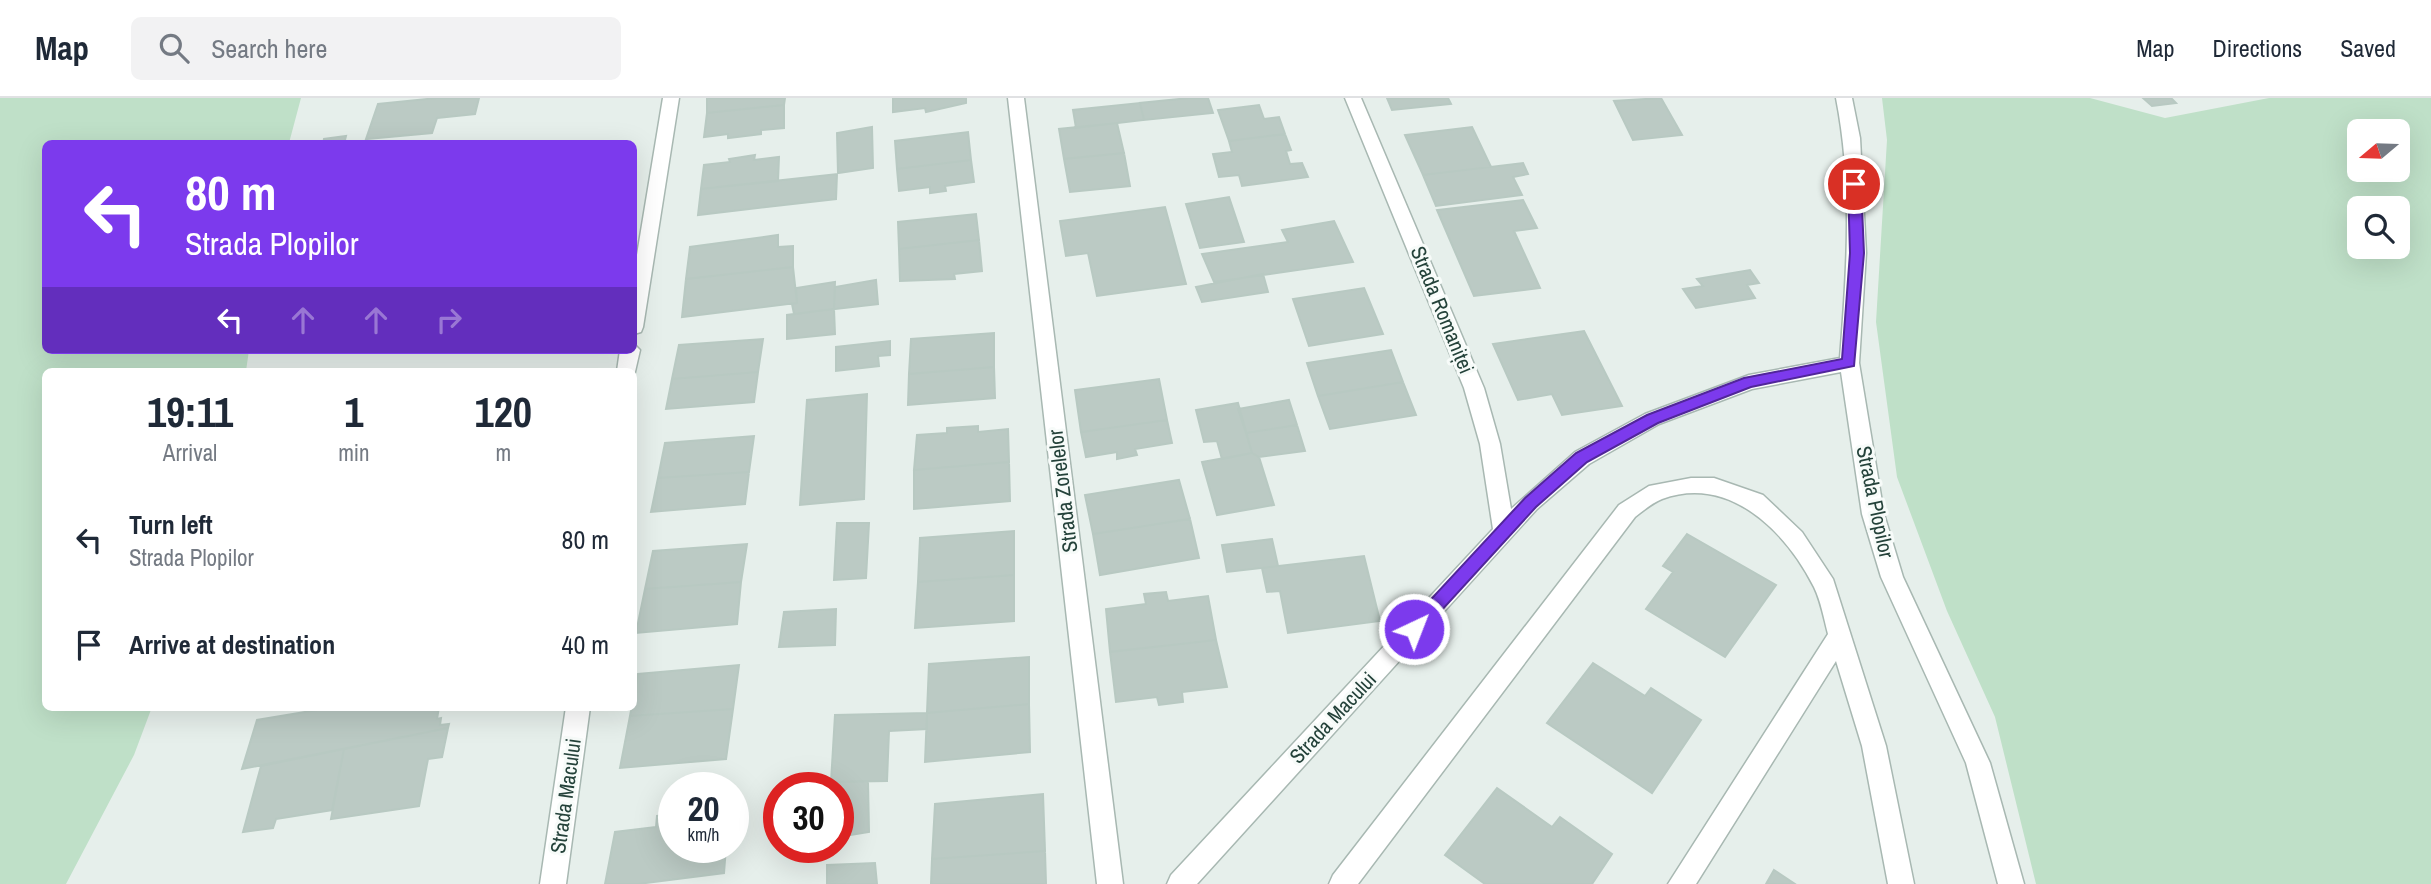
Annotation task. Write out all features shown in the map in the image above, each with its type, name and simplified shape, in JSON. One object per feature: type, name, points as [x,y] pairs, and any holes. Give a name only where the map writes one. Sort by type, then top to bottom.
[{"type":"street","points":[[637,308],[671,98]]},
{"type":"street","name":"Strada Zorelelor","points":[[1016,98],[1110,884]]},
{"type":"street","name":"Strada Romaniței","points":[[1353,98],[1474,388],[1490,444],[1504,531]]},
{"type":"street","name":"Strada Plopilor","points":[[1844,98],[1852,138],[1857,253],[1849,363],[1873,514],[1892,577],[1978,763],[2011,884]]},
{"type":"street","name":"Strada Macului","points":[[1180,884],[1531,502],[1582,458],[1652,419],[1749,382],[1849,363]]},
{"type":"street","points":[[1342,884],[1627,511],[1656,492],[1691,486],[1714,486],[1756,501],[1794,538],[1825,586],[1874,747],[1901,884]]},
{"type":"street","points":[[1681,884],[1840,635]]},
{"type":"street","name":"Strada Macului","points":[[553,884],[577,711]]},
{"type":"green space","points":[[0,98],[301,98],[290,140],[42,140],[42,354],[248,354],[246,368],[42,368],[42,711],[150,711],[134,755],[66,884],[0,884]]},
{"type":"green space","points":[[1882,98],[2090,98],[2165,118],[2269,98],[2431,98],[2431,884],[2036,884],[1995,717],[1947,611],[1897,477],[1876,322],[1887,140]]},
{"type":"building","points":[[437,98],[479,98],[475,114],[437,118],[432,133],[366,139],[378,104]]},
{"type":"building","points":[[707,98],[785,98],[784,105],[707,113]]},
{"type":"building","points":[[893,98],[966,98],[966,103],[926,112],[925,108],[893,112]]},
{"type":"building","points":[[1208,98],[1213,113],[1144,120],[1140,103]]},
{"type":"building","points":[[1387,98],[1448,98],[1451,104],[1392,110]]},
{"type":"building","points":[[1661,98],[1682,135],[1633,140],[1614,101]]},
{"type":"building","points":[[2143,98],[2171,98],[2176,103],[2152,106]]},
{"type":"building","points":[[1140,103],[1144,120],[1076,128],[1073,110]]},
{"type":"building","points":[[784,105],[784,128],[728,138],[728,134],[704,137],[707,113]]},
{"type":"building","points":[[1259,105],[1264,119],[1279,117],[1285,134],[1229,141],[1218,110]]},
{"type":"building","points":[[1117,123],[1124,153],[1064,159],[1059,129]]},
{"type":"building","points":[[872,127],[873,168],[838,173],[837,133]]},
{"type":"building","points":[[1472,127],[1491,167],[1423,175],[1405,135]]},
{"type":"building","points":[[968,132],[971,160],[897,169],[895,141]]},
{"type":"building","points":[[1285,134],[1291,150],[1286,151],[1290,164],[1302,163],[1308,177],[1242,186],[1239,175],[1219,177],[1213,154],[1232,152],[1229,141]]},
{"type":"building","points":[[346,136],[345,140],[324,139]]},
{"type":"building","points":[[1124,153],[1130,186],[1070,192],[1064,159]]},
{"type":"building","points":[[755,155],[754,160],[779,157],[778,181],[701,189],[704,165]]},
{"type":"building","points":[[971,160],[974,182],[945,186],[946,191],[930,193],[930,187],[899,191],[897,169]]},
{"type":"building","points":[[1523,163],[1528,174],[1513,177],[1522,195],[1436,206],[1423,175]]},
{"type":"building","points":[[837,174],[836,199],[698,215],[701,189]]},
{"type":"building","points":[[1229,197],[1244,242],[1200,248],[1186,204]]},
{"type":"building","points":[[1523,200],[1537,228],[1514,231],[1540,288],[1474,296],[1437,210]]},
{"type":"building","points":[[1165,207],[1186,284],[1097,296],[1088,253],[1066,256],[1060,221]]},
{"type":"building","points":[[976,214],[979,240],[899,249],[898,222]]},
{"type":"building","points":[[1334,221],[1353,262],[1214,282],[1202,254],[1288,242],[1282,230]]},
{"type":"building","points":[[778,235],[778,247],[793,246],[793,267],[686,279],[690,247]]},
{"type":"building","points":[[979,240],[982,271],[954,274],[955,279],[900,281],[899,249]]},
{"type":"building","points":[[793,267],[797,303],[682,317],[686,279]]},
{"type":"building","points":[[1750,270],[1759,283],[1747,285],[1755,298],[1696,308],[1683,289],[1703,286],[1697,279]]},
{"type":"building","points":[[1263,274],[1268,292],[1202,302],[1196,287]]},
{"type":"building","points":[[876,280],[878,304],[834,309],[835,287]]},
{"type":"building","points":[[835,282],[834,309],[794,314],[792,304],[797,303],[796,288]]},
{"type":"building","points":[[1364,288],[1383,334],[1309,346],[1293,299]]},
{"type":"building","points":[[834,309],[835,334],[787,339],[787,315]]},
{"type":"building","points":[[1584,331],[1622,406],[1562,415],[1552,394],[1518,400],[1493,344]]},
{"type":"building","points":[[994,333],[994,367],[909,374],[911,339]]},
{"type":"building","points":[[763,339],[758,372],[672,379],[679,345]]},
{"type":"building","points":[[890,341],[890,355],[878,356],[879,366],[836,371],[836,347]]},
{"type":"building","points":[[1391,350],[1403,382],[1318,396],[1307,363]]},
{"type":"building","points":[[994,367],[995,398],[908,405],[909,374]]},
{"type":"building","points":[[758,372],[754,402],[666,409],[672,379]]},
{"type":"building","points":[[1159,379],[1167,420],[1081,432],[1075,390]]},
{"type":"building","points":[[1403,382],[1416,415],[1330,429],[1318,396]]},
{"type":"building","points":[[867,394],[864,499],[800,505],[807,400]]},
{"type":"building","points":[[1289,400],[1297,425],[1246,433],[1238,409]]},
{"type":"building","points":[[1238,403],[1252,453],[1222,459],[1217,441],[1204,442],[1196,410]]},
{"type":"building","points":[[1167,420],[1172,443],[1135,449],[1137,455],[1117,459],[1117,452],[1086,457],[1081,432]]},
{"type":"building","points":[[1297,425],[1305,451],[1259,457],[1252,453],[1246,433]]},
{"type":"building","points":[[978,426],[978,432],[1008,429],[1009,462],[914,470],[917,435],[947,433],[947,428]]},
{"type":"building","points":[[754,436],[749,472],[658,478],[665,443]]},
{"type":"building","points":[[1252,453],[1259,457],[1274,505],[1217,515],[1202,462]]},
{"type":"building","points":[[1009,462],[1010,501],[914,509],[914,470]]},
{"type":"building","points":[[749,472],[745,504],[651,512],[658,478]]},
{"type":"building","points":[[1179,480],[1190,519],[1093,534],[1085,495]]},
{"type":"building","points":[[1190,519],[1199,558],[1100,575],[1093,534]]},
{"type":"building","points":[[837,523],[869,523],[866,578],[834,580]]},
{"type":"building","points":[[1014,531],[1014,575],[918,582],[920,538]]},
{"type":"building","points":[[1687,534],[1776,585],[1725,657],[1646,609],[1673,572],[1663,566]]},
{"type":"building","points":[[1272,539],[1278,566],[1227,572],[1222,545]]},
{"type":"building","points":[[747,544],[741,582],[645,589],[653,551]]},
{"type":"building","points":[[1364,556],[1380,621],[1288,633],[1280,591],[1267,592],[1262,568]]},
{"type":"building","points":[[1014,575],[1014,621],[915,628],[918,582]]},
{"type":"building","points":[[741,582],[737,624],[637,633],[645,589]]},
{"type":"building","points":[[1166,592],[1168,601],[1208,596],[1216,640],[1110,652],[1106,609],[1146,604],[1144,594]]},
{"type":"building","points":[[836,609],[835,645],[779,647],[784,612]]},
{"type":"building","points":[[1216,640],[1227,687],[1182,692],[1183,702],[1159,705],[1157,697],[1116,702],[1110,652]]},
{"type":"building","points":[[1029,657],[1029,704],[927,713],[929,664]]},
{"type":"building","points":[[1593,663],[1645,696],[1651,688],[1701,720],[1652,793],[1547,723]]},
{"type":"building","points":[[739,665],[733,709],[630,716],[631,711],[637,711],[638,674]]},
{"type":"building","points":[[1029,704],[1030,752],[925,762],[927,713]]},
{"type":"building","points":[[733,709],[726,759],[620,768],[630,716]]},
{"type":"building","points":[[311,711],[438,711],[437,719],[441,718],[440,725],[449,724],[448,728],[242,769],[257,720]]},
{"type":"building","points":[[927,713],[927,729],[889,731],[887,781],[854,782],[854,772],[832,772],[835,715]]},
{"type":"building","points":[[448,728],[442,757],[428,759],[419,806],[331,819],[344,749]]},
{"type":"building","points":[[344,749],[332,810],[276,819],[273,828],[243,832],[261,766]]},
{"type":"building","points":[[854,781],[868,781],[869,832],[854,834]]},
{"type":"building","points":[[1497,788],[1552,827],[1560,817],[1612,854],[1592,884],[1485,884],[1445,855]]},
{"type":"building","points":[[1043,794],[1045,851],[932,859],[935,804]]},
{"type":"building","points":[[657,816],[658,863],[725,863],[724,873],[638,884],[605,884],[615,832],[656,827]]},
{"type":"building","points":[[1045,851],[1046,884],[931,884],[932,859]]},
{"type":"building","points":[[875,863],[877,884],[827,884],[827,865]]},
{"type":"building","points":[[1774,870],[1795,884],[1766,884]]},
{"type":"route","points":[[1414,629],[1531,502],[1582,458],[1652,419],[1749,382],[1849,363],[1857,253],[1854,184]]}]
